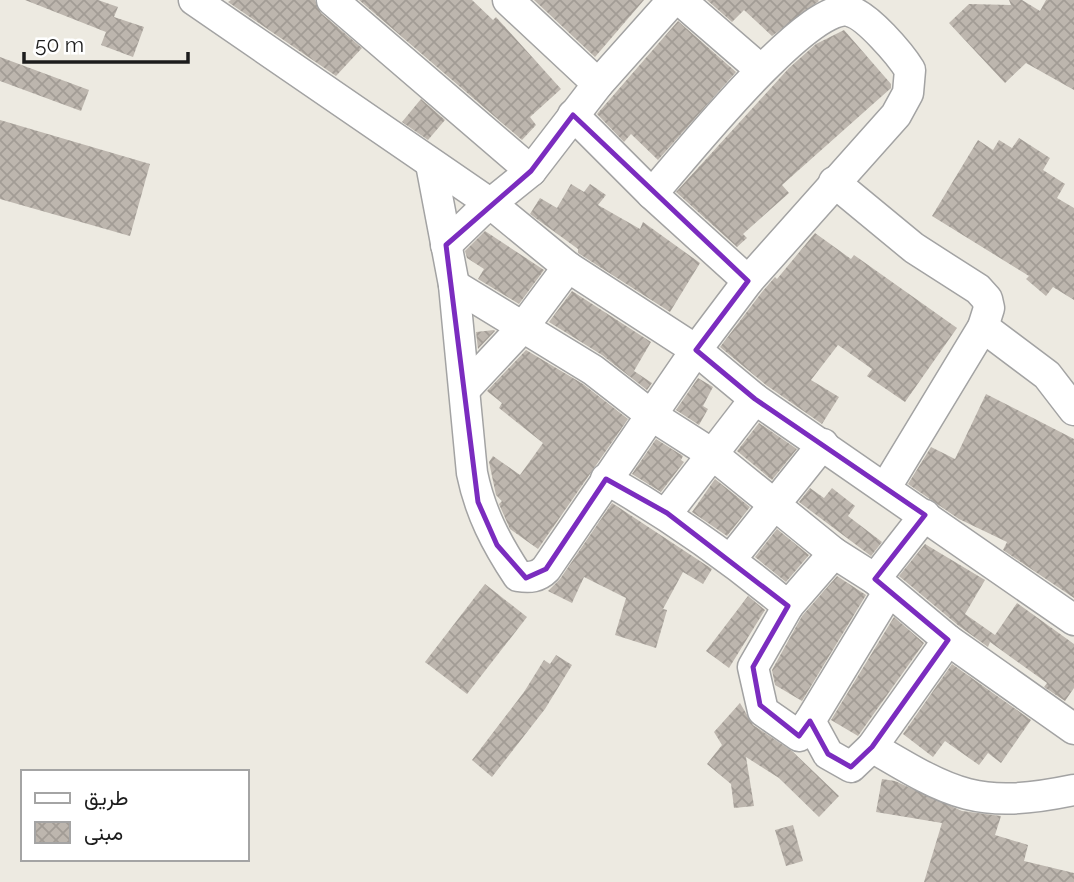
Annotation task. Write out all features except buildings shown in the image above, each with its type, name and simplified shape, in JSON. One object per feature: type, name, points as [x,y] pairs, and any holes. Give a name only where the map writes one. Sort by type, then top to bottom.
[{"type":"street","points":[[332,0],[531,171]]},
{"type":"street","points":[[508,0],[598,84]]},
{"type":"street","points":[[446,245],[531,171],[598,84],[673,0]]},
{"type":"street","points":[[680,0],[761,70]]},
{"type":"street","points":[[214,6],[431,164],[491,204],[568,267],[696,350],[755,399],[886,487],[1074,620]]},
{"type":"street","points":[[431,164],[454,285],[466,388],[472,473],[478,502],[497,545],[518,576],[540,575],[696,350],[748,281],[896,115],[908,93],[910,70],[863,17],[848,10],[814,21],[761,70],[652,194]]},
{"type":"street","points":[[573,115],[652,194],[748,281]]},
{"type":"street","points":[[834,182],[914,248],[978,289],[987,299],[989,308],[983,327],[886,487]]},
{"type":"street","points":[[466,388],[524,326],[568,267]]},
{"type":"street","points":[[454,285],[593,370],[651,415],[712,454],[834,553],[882,585],[948,640],[1074,730]]},
{"type":"street","points":[[983,327],[1060,373],[1074,410]]},
{"type":"street","points":[[667,513],[755,399]]},
{"type":"street","points":[[732,559],[772,504],[823,444]]},
{"type":"street","points":[[606,479],[667,513],[732,559],[788,606]]},
{"type":"street","points":[[834,553],[788,606],[753,667],[760,705],[774,720],[799,736],[810,721],[882,585],[925,516]]},
{"type":"street","points":[[810,721],[828,754],[851,766],[872,747],[948,640]]},
{"type":"street","points":[[872,747],[938,786],[982,799],[1036,797],[1074,790]]},
{"type":"highlighted area","points":[[573,115],[748,281],[696,350],[755,399],[925,515],[875,579],[948,640],[872,747],[851,767],[828,754],[810,721],[799,736],[760,705],[753,667],[788,606],[667,513],[606,479],[546,569],[526,578],[497,545],[478,502],[446,245],[531,171]]}]
